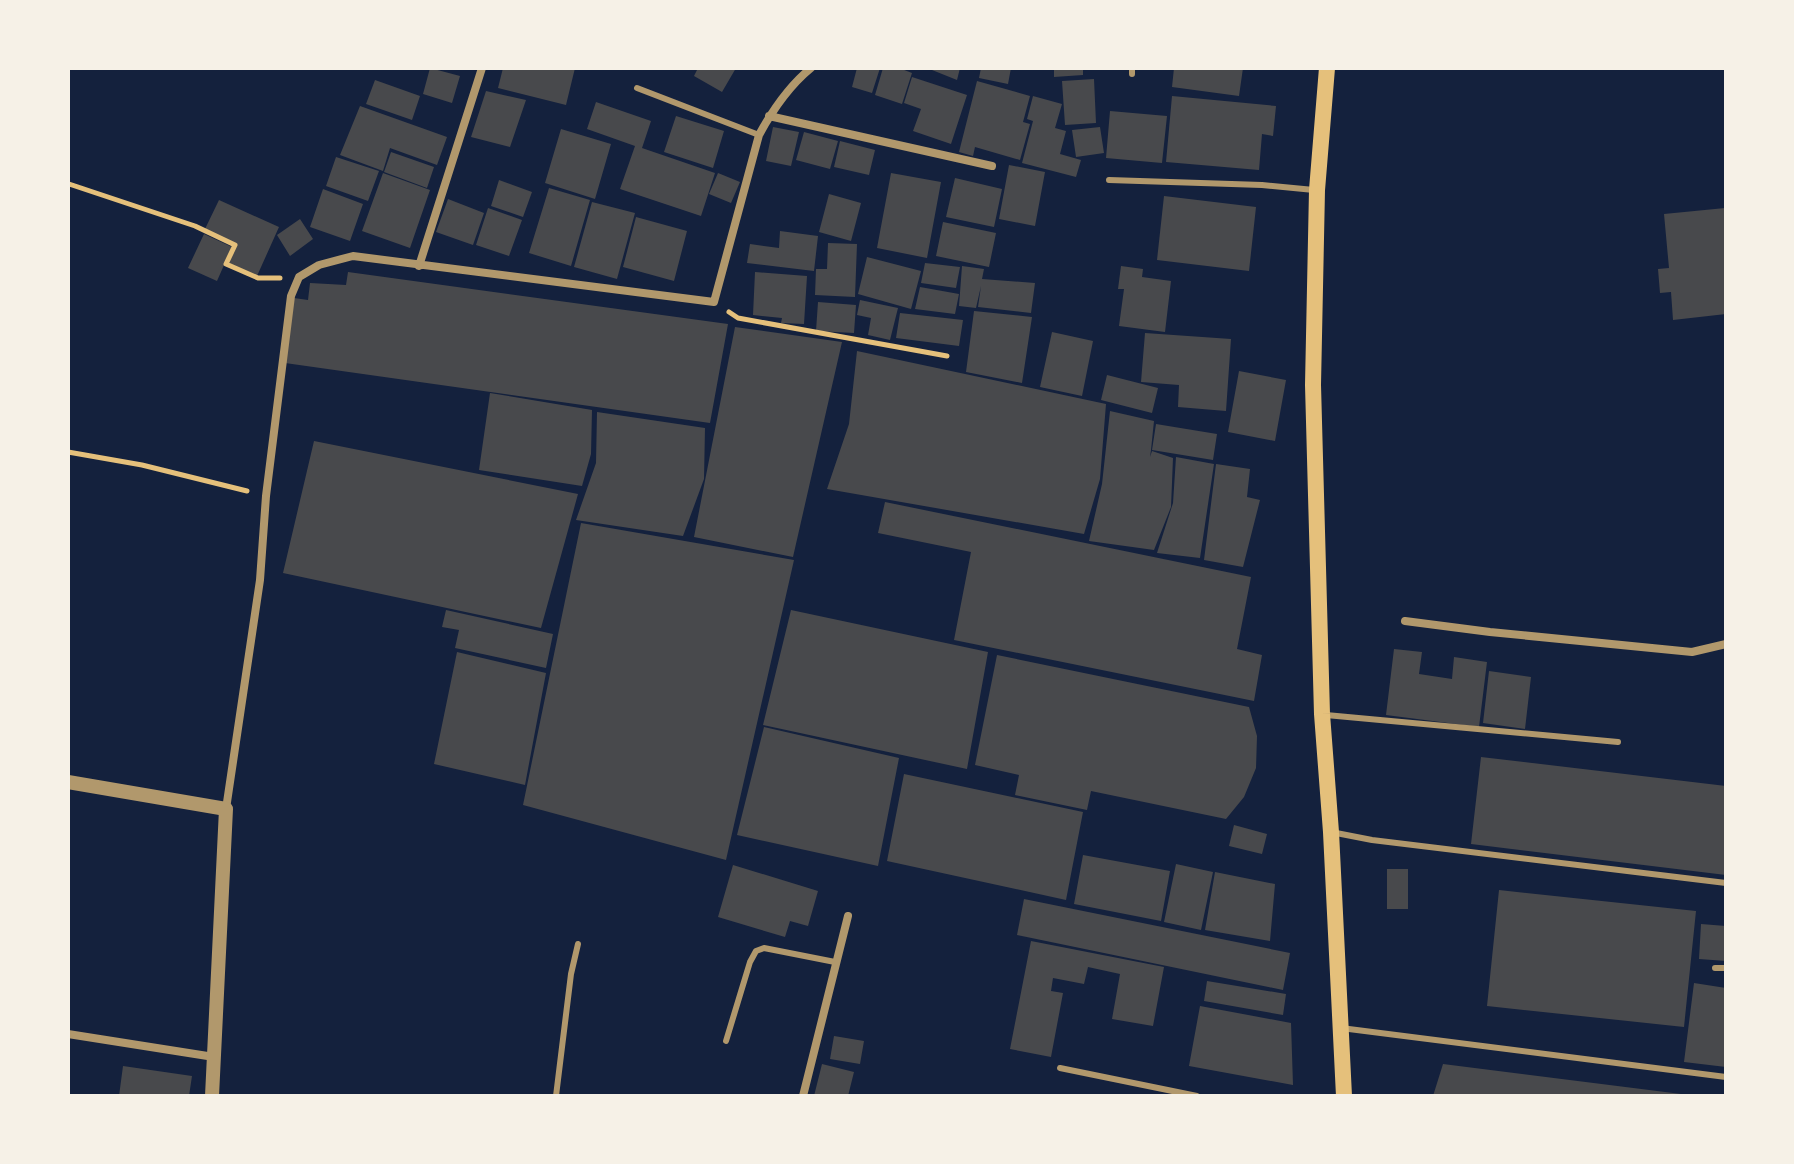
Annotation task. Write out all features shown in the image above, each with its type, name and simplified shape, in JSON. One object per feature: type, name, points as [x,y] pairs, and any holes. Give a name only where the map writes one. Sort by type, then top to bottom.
[{"type":"main road","points":[[1327,68],[1317,190],[1313,385],[1322,714],[1344,1096]]},
{"type":"street","points":[[419,266],[482,68]]},
{"type":"street","points":[[212,1096],[226,809],[260,580],[266,496],[291,296],[299,277],[319,265],[353,256],[714,302],[759,135],[769,116],[799,77],[811,68]]},
{"type":"street","points":[[769,116],[992,166]]},
{"type":"street","points":[[1405,621],[1692,652],[1726,644]]},
{"type":"street","points":[[68,782],[226,809]]},
{"type":"street","points":[[803,1096],[848,916]]},
{"type":"street","points":[[68,1034],[214,1057]]},
{"type":"lane","points":[[637,88],[759,135]]},
{"type":"lane","points":[[1109,180],[1317,190]]},
{"type":"lane","points":[[1322,714],[1618,742]]},
{"type":"lane","points":[[1331,832],[1372,840],[1726,883]]},
{"type":"lane","points":[[556,1096],[571,974],[578,944]]},
{"type":"lane","points":[[726,1041],[756,951],[764,948],[835,962]]},
{"type":"lane","points":[[1715,968],[1726,968]]},
{"type":"lane","points":[[1341,1028],[1726,1077]]},
{"type":"lane","points":[[1060,1068],[1197,1096]]},
{"type":"path","points":[[69,184],[195,226],[235,245],[226,264],[258,278],[299,277]]},
{"type":"path","points":[[714,302],[738,318],[947,356]]},
{"type":"path","points":[[68,452],[142,465],[266,496]]},
{"type":"building","points":[[430,68],[460,76],[452,103],[423,94]]},
{"type":"building","points":[[503,68],[575,68],[566,105],[498,88]]},
{"type":"building","points":[[698,68],[736,68],[722,92],[694,76]]},
{"type":"building","points":[[857,68],[880,68],[872,93],[852,87]]},
{"type":"building","points":[[883,68],[899,68],[912,73],[902,104],[875,95]]},
{"type":"building","points":[[927,68],[960,68],[957,80]]},
{"type":"building","points":[[981,68],[1011,68],[1008,84],[979,78]]},
{"type":"building","points":[[1054,68],[1083,68],[1083,75],[1054,77]]},
{"type":"building","points":[[1174,68],[1243,68],[1239,96],[1172,87]]},
{"type":"building","points":[[912,77],[967,95],[951,144],[913,131],[921,109],[904,103]]},
{"type":"building","points":[[1094,79],[1096,123],[1065,125],[1062,81]]},
{"type":"building","points":[[375,80],[420,96],[412,120],[366,104]]},
{"type":"building","points":[[977,81],[1030,96],[1023,122],[1030,124],[1020,160],[975,147],[973,156],[959,152]]},
{"type":"building","points":[[486,91],[526,100],[510,147],[471,137]]},
{"type":"building","points":[[1033,96],[1062,104],[1055,128],[1066,131],[1060,154],[1081,160],[1076,177],[1022,163],[1033,121],[1027,119]]},
{"type":"building","points":[[1172,96],[1276,106],[1273,136],[1262,134],[1259,170],[1166,162]]},
{"type":"building","points":[[596,102],[651,121],[642,148],[715,173],[701,216],[620,189],[635,146],[587,129]]},
{"type":"building","points":[[360,106],[447,137],[437,165],[390,148],[383,171],[340,155]]},
{"type":"building","points":[[1110,111],[1167,116],[1162,163],[1106,158]]},
{"type":"building","points":[[676,116],[724,131],[713,168],[664,152]]},
{"type":"building","points":[[773,127],[799,132],[791,166],[766,161]]},
{"type":"building","points":[[1100,127],[1104,153],[1076,157],[1072,130]]},
{"type":"building","points":[[561,129],[611,144],[595,199],[545,183]]},
{"type":"building","points":[[804,132],[838,141],[830,169],[796,160]]},
{"type":"building","points":[[840,141],[875,150],[869,175],[834,167]]},
{"type":"building","points":[[391,152],[434,167],[427,188],[384,172]]},
{"type":"building","points":[[336,157],[379,171],[368,201],[326,186]]},
{"type":"building","points":[[1009,165],[1045,172],[1035,226],[999,219]]},
{"type":"building","points":[[383,173],[430,190],[410,248],[362,231]]},
{"type":"building","points":[[718,173],[740,182],[731,203],[709,194]]},
{"type":"building","points":[[891,173],[941,182],[927,258],[877,248]]},
{"type":"building","points":[[955,178],[1002,189],[994,227],[946,217]]},
{"type":"building","points":[[499,180],[532,192],[523,217],[491,206]]},
{"type":"building","points":[[549,188],[590,200],[571,266],[529,253]]},
{"type":"building","points":[[323,189],[363,204],[350,241],[310,227]]},
{"type":"building","points":[[829,194],[861,203],[851,241],[819,232]]},
{"type":"building","points":[[1164,196],[1256,207],[1249,271],[1157,260]]},
{"type":"building","points":[[448,199],[484,213],[473,245],[436,232]]},
{"type":"building","points":[[219,200],[279,227],[257,276],[228,263],[236,244],[205,229]]},
{"type":"building","points":[[592,202],[635,213],[617,279],[574,267]]},
{"type":"building","points":[[488,208],[522,220],[509,256],[476,245]]},
{"type":"building","points":[[1725,208],[1726,314],[1673,320],[1671,292],[1660,293],[1658,269],[1669,268],[1664,214]]},
{"type":"building","points":[[636,217],[687,231],[674,281],[623,267]]},
{"type":"building","points":[[300,219],[313,239],[290,256],[277,235]]},
{"type":"building","points":[[943,222],[996,233],[989,267],[936,256]]},
{"type":"building","points":[[780,231],[818,236],[814,271],[747,263],[750,244],[779,248]]},
{"type":"building","points":[[204,234],[232,247],[217,281],[188,268]]},
{"type":"building","points":[[828,243],[857,244],[855,297],[815,295],[816,269],[827,269]]},
{"type":"building","points":[[867,257],[921,271],[911,309],[858,294]]},
{"type":"building","points":[[925,263],[960,267],[956,288],[921,283]]},
{"type":"building","points":[[962,266],[984,269],[982,279],[1035,283],[1031,313],[978,307],[981,286],[976,308],[959,306]]},
{"type":"building","points":[[1121,266],[1143,269],[1142,277],[1171,281],[1165,332],[1119,326],[1124,289],[1118,289]]},
{"type":"building","points":[[348,272],[728,324],[710,423],[285,363],[294,298],[308,300],[310,283],[346,285]]},
{"type":"building","points":[[755,272],[807,276],[804,324],[781,323],[782,318],[753,315]]},
{"type":"building","points":[[920,287],[959,294],[955,314],[915,309]]},
{"type":"building","points":[[860,300],[898,308],[890,340],[868,335],[871,318],[857,315]]},
{"type":"building","points":[[818,302],[856,305],[854,333],[816,331]]},
{"type":"building","points":[[974,311],[1032,317],[1022,383],[966,372]]},
{"type":"building","points":[[900,313],[963,320],[959,346],[896,338]]},
{"type":"building","points":[[735,327],[842,342],[793,557],[694,537]]},
{"type":"building","points":[[1052,332],[1093,341],[1082,396],[1040,387]]},
{"type":"building","points":[[1145,333],[1231,339],[1226,411],[1178,407],[1179,385],[1141,382]]},
{"type":"building","points":[[857,351],[1106,404],[1100,479],[1084,534],[827,489],[849,424]]},
{"type":"building","points":[[1239,371],[1286,380],[1275,441],[1228,432]]},
{"type":"building","points":[[1107,375],[1158,388],[1152,413],[1101,400]]},
{"type":"building","points":[[490,393],[592,410],[591,454],[582,486],[479,470]]},
{"type":"building","points":[[1110,411],[1154,421],[1150,457],[1152,451],[1173,458],[1171,507],[1154,550],[1089,541],[1102,484]]},
{"type":"building","points":[[597,412],[705,428],[704,479],[683,536],[576,520],[596,463]]},
{"type":"building","points":[[1156,424],[1217,434],[1213,460],[1152,450]]},
{"type":"building","points":[[314,441],[578,494],[541,628],[283,573]]},
{"type":"building","points":[[1176,457],[1214,464],[1200,558],[1157,553],[1173,503]]},
{"type":"building","points":[[1216,464],[1250,469],[1247,497],[1260,500],[1243,567],[1204,560]]},
{"type":"building","points":[[885,502],[1251,577],[1237,649],[1262,655],[1254,701],[954,640],[971,552],[878,533]]},
{"type":"building","points":[[581,523],[794,560],[726,860],[523,805]]},
{"type":"building","points":[[446,610],[553,634],[546,668],[455,648],[459,630],[442,627]]},
{"type":"building","points":[[791,610],[988,652],[967,769],[763,725]]},
{"type":"building","points":[[1394,649],[1422,652],[1419,674],[1452,679],[1454,657],[1487,662],[1479,727],[1386,715]]},
{"type":"building","points":[[457,652],[546,673],[525,785],[434,764]]},
{"type":"building","points":[[997,655],[1249,707],[1257,736],[1256,768],[1244,797],[1226,819],[1091,791],[1087,810],[1015,795],[1019,775],[975,765]]},
{"type":"building","points":[[1489,671],[1531,677],[1525,729],[1483,723]]},
{"type":"building","points":[[764,727],[899,758],[878,866],[737,835]]},
{"type":"building","points":[[1481,757],[1726,786],[1726,875],[1471,844]]},
{"type":"building","points":[[904,774],[1083,812],[1066,900],[887,861]]},
{"type":"building","points":[[1234,825],[1267,834],[1262,854],[1229,846]]},
{"type":"building","points":[[1083,855],[1170,871],[1161,921],[1074,904]]},
{"type":"building","points":[[1176,864],[1213,872],[1201,930],[1164,922]]},
{"type":"building","points":[[733,865],[818,891],[808,926],[790,921],[785,937],[718,917]]},
{"type":"building","points":[[1387,869],[1408,869],[1408,909],[1387,909]]},
{"type":"building","points":[[1215,872],[1275,884],[1270,941],[1205,930]]},
{"type":"building","points":[[1499,890],[1696,911],[1684,1027],[1487,1006]]},
{"type":"building","points":[[1024,899],[1290,953],[1283,990],[1017,935]]},
{"type":"building","points":[[1701,924],[1726,926],[1726,961],[1699,959]]},
{"type":"building","points":[[1031,941],[1164,967],[1153,1026],[1112,1019],[1120,974],[1088,967],[1084,984],[1053,978],[1051,991],[1063,993],[1051,1057],[1010,1049]]},
{"type":"building","points":[[1207,981],[1286,994],[1283,1015],[1204,1001]]},
{"type":"building","points":[[1694,983],[1726,988],[1726,1067],[1684,1062]]},
{"type":"building","points":[[1200,1006],[1291,1023],[1293,1085],[1189,1066]]},
{"type":"building","points":[[834,1036],[864,1041],[860,1064],[830,1059]]},
{"type":"building","points":[[822,1064],[854,1072],[848,1096],[814,1096]]},
{"type":"building","points":[[1443,1064],[1681,1094],[1681,1096],[1433,1096]]},
{"type":"building","points":[[123,1066],[192,1076],[189,1096],[119,1096]]}]
